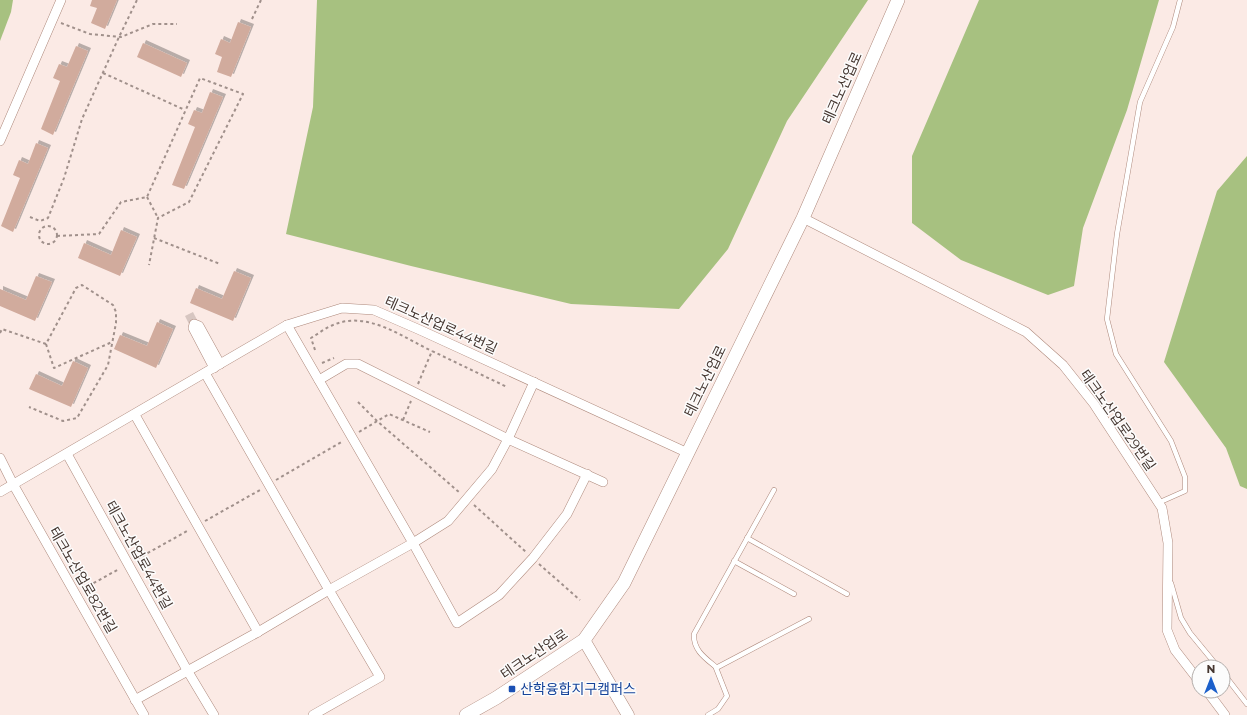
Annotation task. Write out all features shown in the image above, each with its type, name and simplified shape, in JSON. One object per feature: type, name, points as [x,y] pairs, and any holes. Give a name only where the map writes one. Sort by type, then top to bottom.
[{"type":"main road","name":"테크노산업로","points":[[466,715],[496,698],[584,640],[624,583],[803,218],[898,0]]},
{"type":"street","points":[[0,141],[61,0]]},
{"type":"street","name":"테크노산업로29번길","points":[[803,218],[1026,332],[1063,365],[1094,404],[1162,508],[1168,543],[1167,630],[1175,650],[1191,671]]},
{"type":"street","name":"테크노산업로44번길","points":[[0,492],[287,325],[342,308],[374,310],[688,453]]},
{"type":"street","points":[[287,325],[413,543],[457,623],[499,595],[533,558],[567,514],[587,474]]},
{"type":"street","points":[[319,380],[346,364],[358,364],[508,439],[603,482]]},
{"type":"street","points":[[206,373],[329,590],[380,676],[313,715]]},
{"type":"street","points":[[135,700],[258,632],[413,543],[448,521],[492,469],[508,439],[534,382]]},
{"type":"street","points":[[134,415],[258,632]]},
{"type":"street","name":"테크노산업로44번길","points":[[67,454],[187,670],[214,715]]},
{"type":"street","name":"테크노산업로82번길","points":[[0,458],[13,484],[144,715]]},
{"type":"street","points":[[584,640],[628,715]]},
{"type":"street","points":[[1213,699],[1225,715]]},
{"type":"lane","points":[[1158,502],[1185,491],[1185,477],[1172,441],[1116,354],[1108,319],[1117,234],[1140,102],[1173,27],[1180,0]]},
{"type":"lane","points":[[708,715],[718,709],[727,696],[716,667],[700,654],[694,640],[694,634],[774,490]]},
{"type":"lane","points":[[747,538],[847,594]]},
{"type":"lane","points":[[734,561],[794,594]]},
{"type":"lane","points":[[1168,574],[1181,618],[1212,659]]},
{"type":"lane","points":[[716,667],[809,619]]},
{"type":"lane","points":[[1231,683],[1247,704]]},
{"type":"path","points":[[30,217],[40,221],[48,218],[64,178],[82,119],[119,37],[138,0]]},
{"type":"path","points":[[252,19],[261,0]]},
{"type":"path","points":[[53,20],[90,34],[119,37],[153,24],[177,24]]},
{"type":"path","points":[[103,73],[185,110]]},
{"type":"path","points":[[146,197],[200,78],[242,94],[189,202],[158,218]]},
{"type":"path","points":[[146,197],[158,218],[148,265]]},
{"type":"path","points":[[58,236],[100,234],[121,202],[146,197]]},
{"type":"path","points":[[44,219],[46,226]]},
{"type":"path","points":[[46,226],[54,228],[58,236],[53,243],[44,243],[40,238],[39,232],[46,226]]},
{"type":"path","points":[[154,238],[220,264]]},
{"type":"path","points":[[30,407],[63,421],[77,418],[108,365],[116,323],[116,312],[113,305],[82,285],[76,288],[46,344],[54,368],[112,342]]},
{"type":"path","points":[[316,353],[311,338],[333,325],[352,320],[376,323],[507,387]]},
{"type":"path","points":[[0,333],[2,328],[46,344]]},
{"type":"path","points":[[418,386],[432,351]]},
{"type":"path","points":[[319,358],[322,364],[334,358]]},
{"type":"path","points":[[404,420],[412,400]]},
{"type":"path","points":[[358,402],[424,463],[467,498],[580,600]]},
{"type":"path","points":[[75,594],[269,485],[389,414],[430,432]]},
{"type":"green space","points":[[0,0],[13,0],[11,12],[0,41]]},
{"type":"green space","points":[[317,0],[868,0],[787,121],[728,249],[679,309],[571,304],[411,266],[286,234],[313,107]]},
{"type":"green space","points":[[979,0],[1159,0],[1127,110],[1083,228],[1074,286],[1048,295],[961,260],[912,223],[912,156]]},
{"type":"green space","points":[[1247,156],[1247,489],[1240,486],[1226,448],[1164,362],[1217,191]]},
{"type":"building","points":[[92,0],[117,0],[105,29],[91,23],[97,8],[90,6]]},
{"type":"building","points":[[238,22],[251,27],[231,77],[217,72],[222,57],[215,54],[221,39],[230,43]]},
{"type":"building","points":[[143,43],[187,63],[181,77],[137,57]]},
{"type":"building","points":[[76,46],[88,51],[53,135],[41,129],[60,81],[53,78],[59,64],[67,67]]},
{"type":"building","points":[[210,92],[223,97],[184,189],[172,185],[195,127],[188,124],[194,110],[202,113]]},
{"type":"building","points":[[36,143],[48,148],[13,232],[1,226],[20,178],[13,175],[19,160],[28,164]]},
{"type":"building","points":[[121,230],[137,237],[120,276],[78,258],[84,243],[111,255]]},
{"type":"building","points":[[234,271],[251,278],[233,321],[190,303],[196,288],[222,299]]},
{"type":"building","points":[[36,276],[52,282],[35,321],[0,306],[0,289],[26,300]]},
{"type":"building","points":[[157,322],[173,329],[156,368],[114,349],[120,335],[147,346]]},
{"type":"building","points":[[73,361],[88,368],[71,407],[29,389],[36,374],[62,386]]},
{"type":"tunnel","points":[[189,314],[194,324]]},
{"type":"place","name":"산학융합지구캠퍼스","points":[[512,689]]}]
